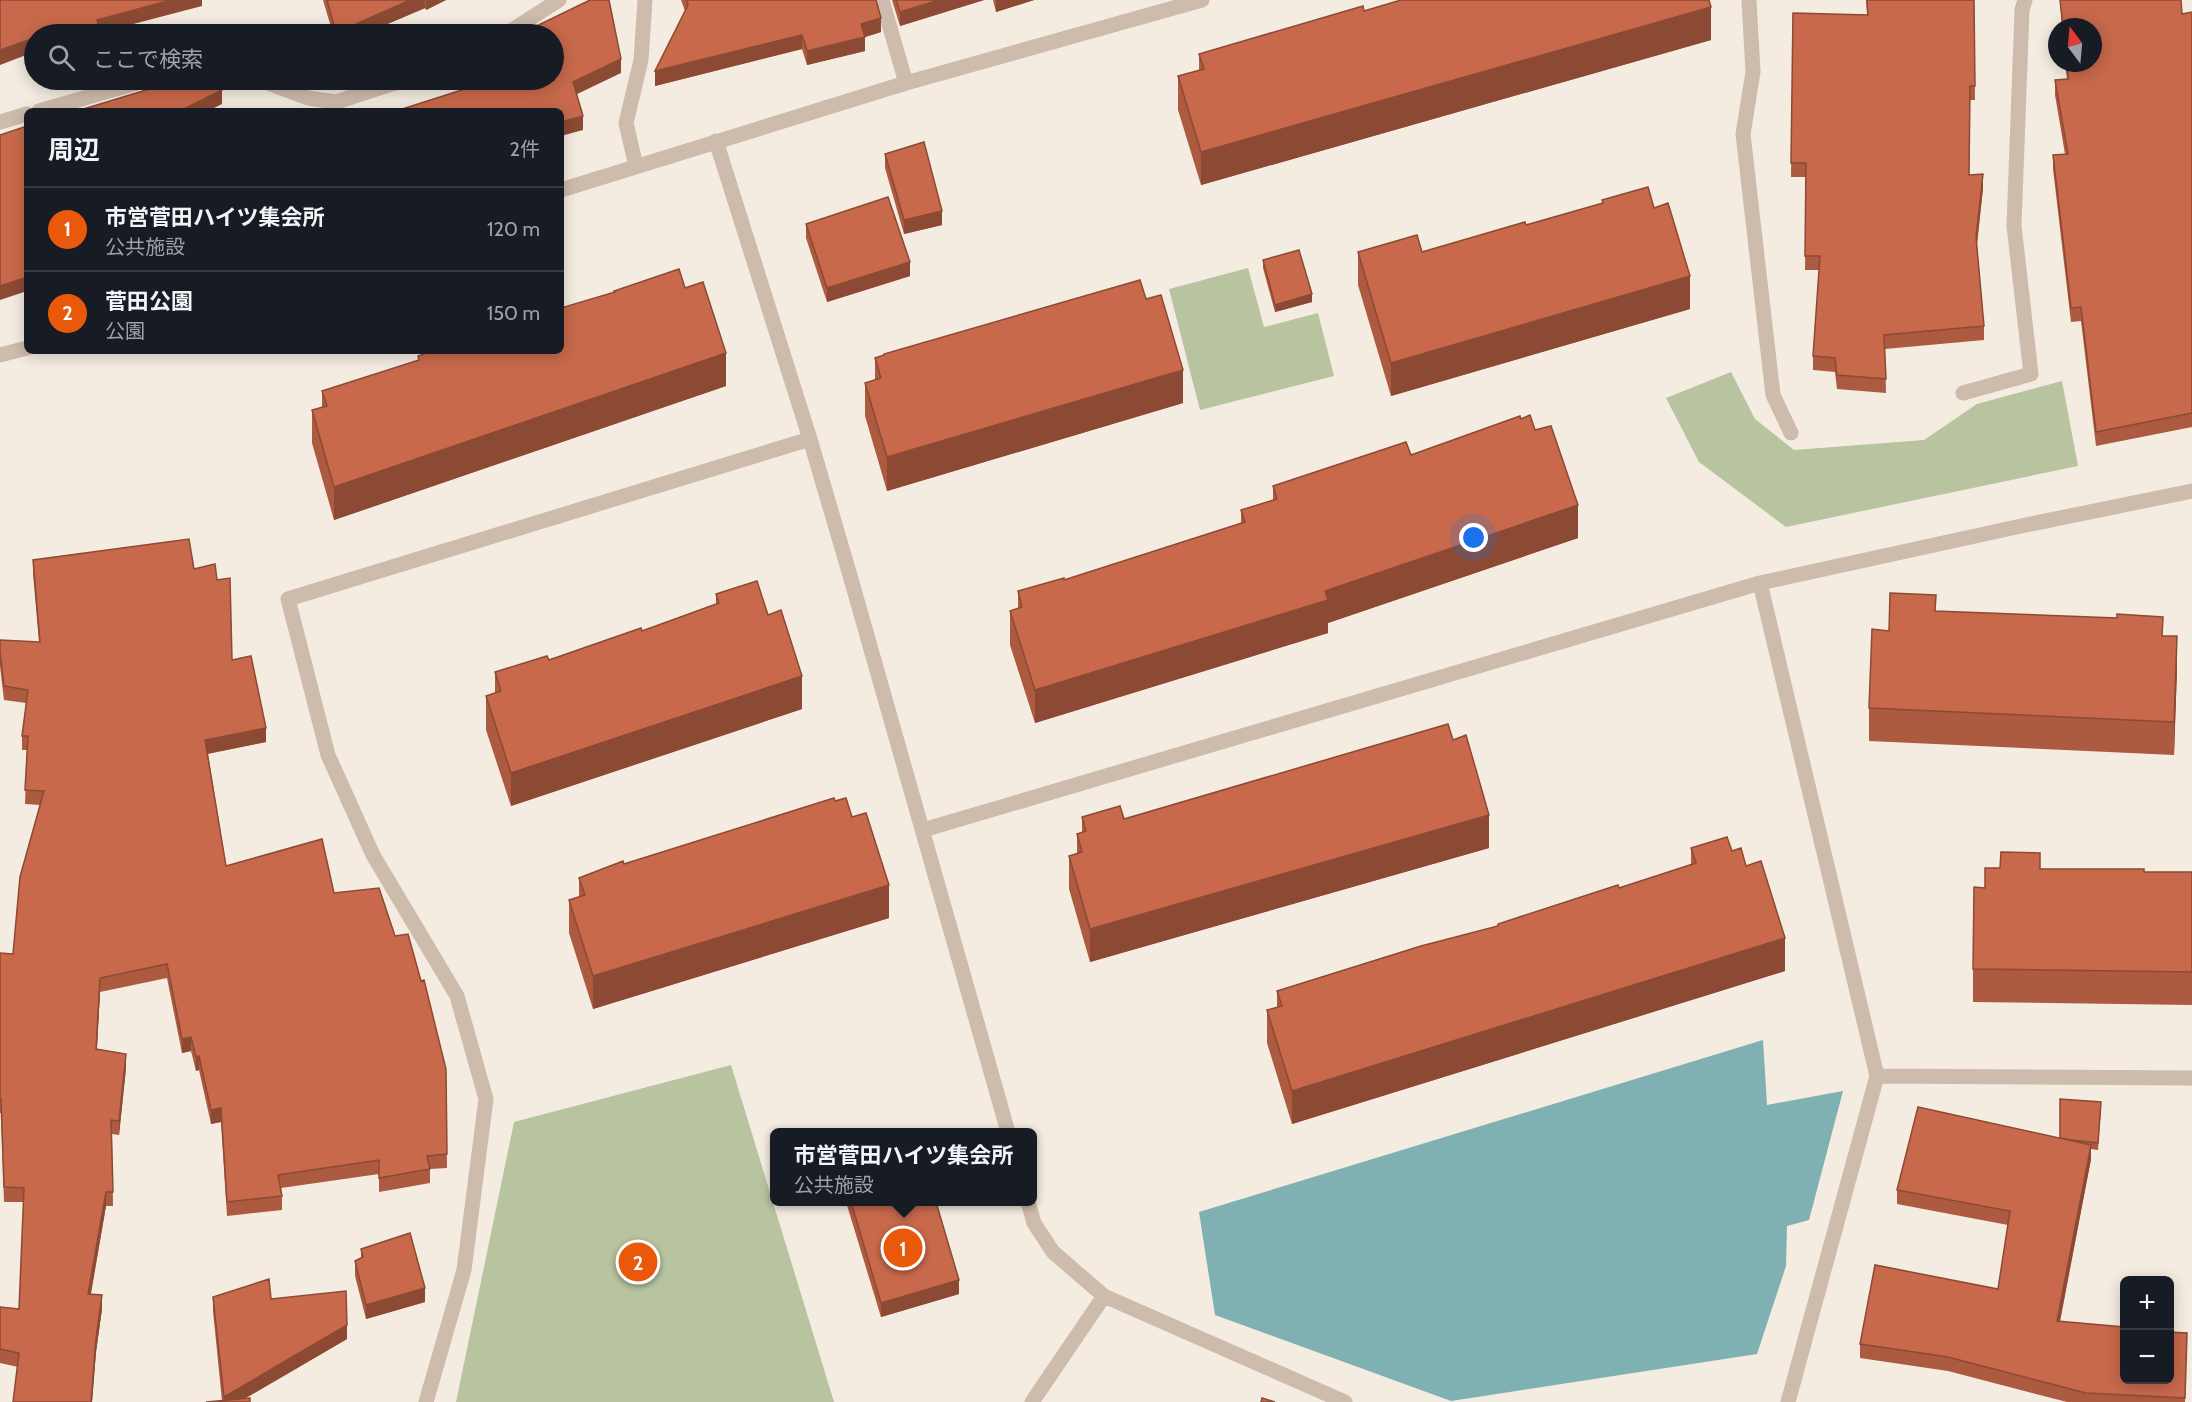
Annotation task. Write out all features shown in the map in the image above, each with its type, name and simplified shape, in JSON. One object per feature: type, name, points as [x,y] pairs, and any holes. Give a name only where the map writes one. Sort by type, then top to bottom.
[{"type":"street","points":[[522,24],[559,0]]},
{"type":"street","points":[[636,166],[626,123],[641,60],[645,0]]},
{"type":"street","points":[[882,0],[906,83]]},
{"type":"street","points":[[564,189],[906,83],[1202,0]]},
{"type":"street","points":[[1749,0],[1754,72],[1743,134],[1773,395],[1791,433]]},
{"type":"street","points":[[1963,393],[2031,374],[2014,226],[2022,22],[2025,0]]},
{"type":"street","points":[[49,108],[112,90]]},
{"type":"street","points":[[287,90],[308,98],[336,102],[373,90]]},
{"type":"street","points":[[0,122],[24,115]]},
{"type":"street","points":[[716,141],[810,439],[1007,1128]]},
{"type":"street","points":[[0,355],[24,349]]},
{"type":"street","points":[[426,1402],[464,1270],[486,1099],[458,996],[373,855],[328,755],[288,599],[810,439]]},
{"type":"street","points":[[923,830],[1760,583],[2192,491]]},
{"type":"street","points":[[1760,583],[1877,1076],[1788,1402]]},
{"type":"street","points":[[1877,1076],[2192,1078]]},
{"type":"street","points":[[1029,1206],[1034,1223],[1053,1252],[1104,1296],[1345,1402]]},
{"type":"street","points":[[1032,1402],[1104,1296]]},
{"type":"green space","points":[[1248,268],[1264,327],[1318,313],[1334,376],[1200,410],[1169,289]]},
{"type":"green space","points":[[1731,372],[1755,419],[1794,450],[1924,440],[1977,404],[2062,381],[2078,466],[1786,527],[1699,462],[1666,398]]},
{"type":"green space","points":[[731,1065],[770,1193],[770,1206],[774,1206],[834,1402],[456,1402],[514,1122]]},
{"type":"water","points":[[1763,1040],[1767,1105],[1843,1091],[1809,1220],[1787,1226],[1786,1266],[1757,1354],[1451,1401],[1215,1315],[1199,1212]]},
{"type":"building","points":[[0,0],[171,0],[97,20],[98,24],[24,24],[24,42],[0,50]]},
{"type":"building","points":[[327,0],[410,0],[356,24],[334,24]]},
{"type":"building","points":[[590,0],[609,0],[621,59],[573,82],[583,116],[564,121],[564,108],[405,108],[462,90],[564,90],[564,24],[540,24]]},
{"type":"building","points":[[687,0],[876,0],[881,18],[861,24],[865,37],[807,51],[802,35],[655,71],[688,5]]},
{"type":"building","points":[[896,0],[939,0],[900,12]]},
{"type":"building","points":[[1401,0],[1709,0],[1711,7],[1201,152],[1178,76],[1204,69],[1199,54],[1363,6],[1364,11]]},
{"type":"building","points":[[1867,0],[1974,0],[1975,86],[1970,86],[1969,175],[1983,174],[1976,237],[1984,326],[1884,335],[1886,379],[1837,375],[1835,358],[1813,356],[1820,256],[1805,256],[1806,163],[1791,163],[1793,13],[1868,15]]},
{"type":"building","points":[[2060,0],[2181,0],[2182,14],[2192,12],[2192,413],[2096,432],[2081,307],[2071,308],[2053,155],[2068,154],[2055,80],[2068,79],[2068,72],[2102,72],[2102,18],[2062,18]]},
{"type":"building","points":[[146,90],[222,90],[186,108],[87,108]]},
{"type":"building","points":[[24,127],[24,278],[0,286],[0,135]]},
{"type":"building","points":[[924,142],[942,211],[904,220],[885,154]]},
{"type":"building","points":[[1648,187],[1654,208],[1668,203],[1690,276],[1391,363],[1358,252],[1417,235],[1422,252],[1525,222],[1526,225],[1603,203],[1602,200]]},
{"type":"building","points":[[888,197],[910,262],[827,288],[806,224]]},
{"type":"building","points":[[1299,250],[1312,294],[1275,305],[1263,260]]},
{"type":"building","points":[[679,269],[685,288],[703,282],[726,353],[334,487],[312,410],[327,406],[322,391],[419,360],[418,356],[424,354],[564,354],[564,307]]},
{"type":"building","points":[[1140,280],[1146,299],[1161,295],[1183,370],[887,457],[865,383],[881,378],[875,358]]},
{"type":"building","points":[[1530,415],[1535,430],[1551,426],[1578,505],[1325,591],[1328,600],[1035,690],[1010,611],[1022,607],[1018,591],[1064,578],[1064,580],[1245,522],[1241,510],[1277,499],[1273,486],[1406,442],[1411,455],[1520,416],[1521,419]]},
{"type":"building","points":[[189,539],[194,569],[215,564],[217,580],[230,578],[232,660],[251,656],[266,728],[205,740],[226,866],[322,839],[334,893],[379,888],[395,936],[408,934],[421,981],[424,980],[446,1069],[447,1154],[427,1156],[430,1169],[379,1178],[379,1160],[278,1175],[282,1196],[227,1202],[221,1108],[211,1110],[199,1056],[196,1057],[191,1037],[182,1039],[167,964],[100,978],[96,1049],[126,1054],[119,1121],[111,1120],[113,1192],[106,1192],[88,1294],[102,1295],[91,1402],[13,1402],[19,1353],[0,1349],[0,1307],[19,1309],[24,1188],[4,1187],[0,1099],[0,953],[13,954],[20,877],[44,791],[25,790],[28,736],[22,736],[28,690],[4,686],[0,640],[40,642],[33,560]]},
{"type":"building","points":[[757,581],[768,615],[781,610],[802,676],[511,773],[486,696],[501,691],[495,672],[547,656],[549,660],[641,628],[642,631],[719,603],[716,594]]},
{"type":"building","points":[[1890,593],[1936,595],[1935,611],[2117,618],[2117,614],[2163,617],[2162,636],[2177,636],[2174,722],[1869,708],[1872,629],[1889,631]]},
{"type":"building","points":[[1448,724],[1453,740],[1466,735],[1489,815],[1090,929],[1069,856],[1082,852],[1077,834],[1086,831],[1082,817],[1120,806],[1124,819]]},
{"type":"building","points":[[834,798],[835,801],[846,798],[852,817],[866,813],[889,885],[593,976],[569,900],[585,895],[579,878],[623,861],[624,864]]},
{"type":"building","points":[[1727,837],[1732,851],[1741,848],[1746,866],[1761,861],[1785,938],[1292,1091],[1267,1010],[1282,1006],[1277,991],[1421,946],[1498,926],[1498,924],[1618,885],[1619,888],[1696,863],[1691,848]]},
{"type":"building","points":[[2001,852],[2040,853],[2040,869],[2144,869],[2144,872],[2192,872],[2192,972],[1973,969],[1974,887],[1985,888],[1985,868],[2000,868]]},
{"type":"building","points":[[2060,1099],[2101,1102],[2098,1143],[2060,1138]]},
{"type":"building","points":[[1918,1107],[2091,1145],[2057,1321],[2120,1327],[2120,1384],[2174,1384],[2174,1332],[2187,1333],[2185,1398],[2086,1393],[1948,1357],[1860,1344],[1875,1265],[1998,1289],[2010,1211],[1897,1190]]},
{"type":"building","points":[[852,1206],[937,1206],[959,1280],[881,1303]]},
{"type":"building","points":[[410,1233],[425,1288],[366,1305],[355,1261],[363,1257],[361,1249]]},
{"type":"building","points":[[269,1279],[271,1299],[346,1291],[347,1325],[224,1397],[213,1297]]},
{"type":"building","points":[[250,1398],[250,1402],[206,1402]]},
{"type":"building","points":[[1262,1398],[1275,1402],[1261,1402]]},
{"type":"place","name":"市営菅田ハイツ集会所","points":[[903,1248]]},
{"type":"place","name":"菅田公園","points":[[638,1262]]}]
